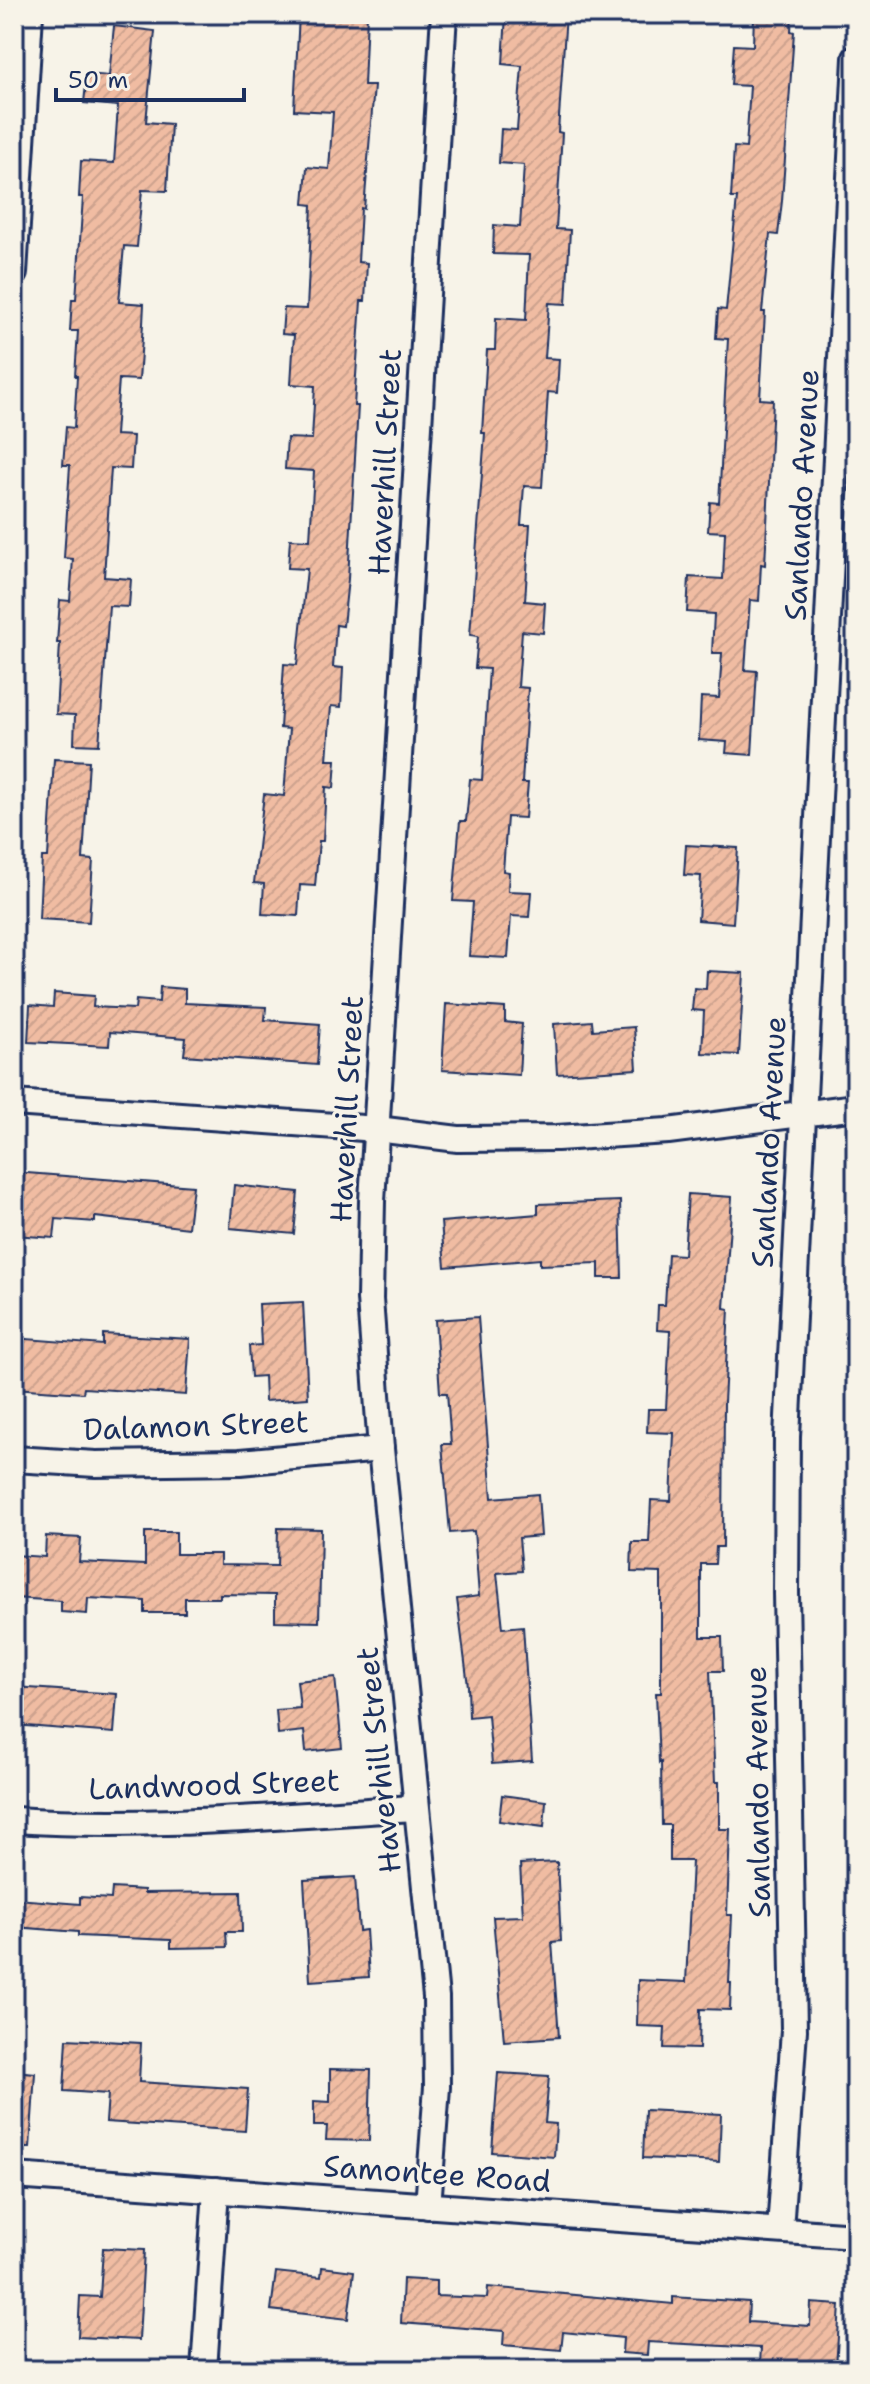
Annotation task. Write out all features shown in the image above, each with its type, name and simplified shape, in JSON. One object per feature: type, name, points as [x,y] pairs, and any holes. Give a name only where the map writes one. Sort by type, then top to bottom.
[{"type":"street","points":[[14,273],[30,14]]},
{"type":"street","name":"Haverhill Street","points":[[428,2206],[437,2087],[436,1997],[381,1449],[370,1299],[372,1201],[444,14]]},
{"type":"street","name":"Sanlando Avenue","points":[[780,2230],[794,2030],[787,1437],[856,58]]},
{"type":"street","points":[[14,1103],[377,1129],[458,1139],[557,1138],[668,1131],[856,1107]]},
{"type":"street","name":"Dalamon Street","points":[[14,1459],[96,1464],[240,1462],[381,1449]]},
{"type":"street","name":"Landwood Street","points":[[14,1820],[52,1823],[189,1822],[416,1808]]},
{"type":"street","name":"Samontee Road","points":[[14,2176],[856,2236]]},
{"type":"street","points":[[204,2370],[216,2190]]},
{"type":"building","points":[[299,14],[367,14],[364,86],[374,86],[358,262],[367,263],[365,301],[361,301],[354,406],[358,406],[348,579],[343,626],[336,625],[333,667],[343,668],[341,707],[331,706],[327,760],[336,760],[334,788],[326,787],[323,841],[319,841],[315,886],[300,885],[298,916],[262,914],[264,884],[254,883],[264,794],[284,796],[289,729],[280,728],[284,664],[297,665],[307,569],[288,568],[290,539],[310,540],[314,471],[285,469],[287,438],[312,439],[315,386],[291,384],[294,335],[282,334],[284,308],[307,309],[312,205],[304,204],[307,167],[329,169],[333,112],[294,110]]},
{"type":"building","points":[[506,14],[566,14],[558,132],[562,133],[556,229],[570,230],[566,304],[549,303],[545,358],[559,359],[557,393],[548,392],[542,487],[524,486],[521,525],[530,525],[525,601],[545,603],[543,633],[522,631],[518,687],[528,688],[522,783],[528,783],[525,818],[507,817],[503,871],[509,872],[508,891],[531,892],[529,917],[511,916],[508,958],[469,956],[473,902],[453,901],[460,821],[466,821],[470,779],[482,780],[489,669],[475,668],[478,636],[470,635],[485,433],[482,433],[487,350],[495,350],[496,318],[526,320],[529,255],[493,254],[494,225],[520,227],[524,165],[499,163],[501,129],[517,130],[522,66],[503,64]]},
{"type":"building","points":[[754,14],[792,14],[791,31],[794,32],[782,201],[778,235],[770,234],[762,312],[765,312],[760,399],[773,400],[765,565],[761,564],[759,601],[750,600],[745,670],[757,671],[752,755],[726,753],[727,742],[699,740],[701,697],[719,698],[722,653],[712,653],[714,614],[687,612],[689,577],[723,579],[725,532],[708,531],[710,502],[719,503],[728,339],[716,338],[718,309],[726,310],[737,198],[731,198],[734,147],[746,148],[750,86],[731,85],[734,45],[753,46]]},
{"type":"building","points":[[114,26],[155,31],[146,122],[171,124],[167,191],[142,190],[137,247],[124,246],[119,302],[144,304],[143,324],[139,380],[119,379],[115,435],[133,436],[131,469],[111,468],[104,577],[131,579],[129,607],[109,606],[99,745],[74,744],[75,715],[56,714],[60,643],[57,643],[60,600],[70,601],[73,559],[64,558],[70,465],[63,465],[66,427],[74,428],[78,331],[70,331],[72,299],[76,299],[83,197],[79,197],[81,161],[114,163],[118,106],[84,103],[87,74],[109,76]]},
{"type":"building","points":[[54,759],[89,761],[83,859],[93,860],[89,922],[39,919],[42,857],[48,857]]},
{"type":"building","points":[[686,845],[738,848],[733,923],[698,920],[701,876],[684,875]]},
{"type":"building","points":[[707,971],[744,973],[739,1055],[702,1053],[704,1011],[692,1010],[694,988],[706,989]]},
{"type":"building","points":[[160,987],[185,989],[185,1003],[266,1007],[265,1020],[320,1024],[317,1065],[184,1055],[186,1038],[110,1032],[109,1046],[28,1042],[30,1005],[53,1007],[54,993],[94,996],[93,1007],[135,1009],[136,1000],[159,1002]]},
{"type":"building","points":[[446,1004],[505,1008],[505,1022],[522,1024],[519,1075],[442,1070]]},
{"type":"building","points":[[592,1021],[593,1030],[634,1027],[637,1069],[557,1074],[554,1024]]},
{"type":"building","points":[[14,1172],[193,1186],[188,1228],[95,1217],[95,1222],[56,1219],[54,1238],[14,1235]]},
{"type":"building","points":[[234,1185],[298,1192],[294,1234],[230,1228]]},
{"type":"building","points":[[688,1194],[732,1197],[724,1308],[729,1309],[724,1402],[723,1547],[716,1547],[715,1564],[701,1564],[701,1637],[722,1637],[723,1671],[710,1671],[715,1782],[719,1782],[719,1829],[730,1829],[727,1915],[732,1915],[730,2010],[700,2009],[699,2049],[664,2048],[665,2027],[637,2026],[638,1980],[686,1982],[692,1861],[670,1861],[670,1825],[662,1825],[656,1693],[661,1693],[661,1573],[631,1572],[632,1542],[649,1542],[651,1500],[671,1501],[674,1433],[647,1432],[648,1409],[666,1409],[670,1331],[657,1330],[658,1305],[665,1305],[668,1254],[684,1255]]},
{"type":"building","points":[[620,1201],[622,1278],[599,1278],[599,1263],[540,1265],[540,1259],[445,1267],[441,1222],[538,1214],[538,1204]]},
{"type":"building","points":[[303,1302],[308,1398],[265,1401],[264,1376],[251,1377],[249,1346],[261,1345],[259,1304]]},
{"type":"building","points":[[478,1317],[492,1498],[538,1494],[541,1536],[519,1538],[522,1571],[497,1573],[503,1628],[523,1626],[532,1761],[492,1764],[488,1715],[469,1717],[457,1599],[479,1596],[474,1531],[450,1533],[442,1444],[451,1444],[447,1393],[440,1393],[435,1320]]},
{"type":"building","points":[[103,1334],[190,1339],[186,1395],[84,1388],[83,1393],[14,1388],[14,1338],[103,1345]]},
{"type":"building","points":[[278,1528],[321,1529],[319,1622],[275,1621],[275,1595],[220,1594],[220,1598],[185,1598],[185,1613],[145,1613],[145,1601],[88,1598],[87,1614],[61,1612],[61,1601],[14,1598],[14,1555],[45,1557],[46,1536],[81,1538],[79,1562],[145,1565],[145,1532],[176,1532],[176,1554],[220,1554],[220,1565],[277,1566]]},
{"type":"building","points":[[335,1677],[342,1748],[306,1752],[304,1731],[278,1734],[276,1710],[300,1708],[297,1681]]},
{"type":"building","points":[[14,1687],[117,1694],[114,1733],[14,1725]]},
{"type":"building","points":[[502,1795],[546,1801],[544,1827],[499,1821]]},
{"type":"building","points":[[557,1862],[561,1941],[552,1942],[559,2037],[504,2041],[493,1917],[523,1916],[520,1864]]},
{"type":"building","points":[[355,1877],[359,1931],[366,1930],[369,1977],[310,1981],[304,1880]]},
{"type":"building","points":[[112,1888],[144,1890],[144,1893],[241,1892],[242,1932],[226,1932],[227,1947],[171,1948],[171,1940],[78,1936],[78,1932],[15,1927],[17,1899],[80,1904],[80,1897],[111,1899]]},
{"type":"building","points":[[67,2039],[141,2043],[139,2082],[248,2089],[245,2131],[106,2122],[108,2094],[64,2091]]},
{"type":"building","points":[[330,2069],[371,2070],[369,2141],[326,2140],[327,2126],[314,2126],[314,2101],[330,2102]]},
{"type":"building","points":[[14,2071],[35,2073],[30,2148],[14,2148]]},
{"type":"building","points":[[498,2073],[549,2076],[545,2123],[556,2124],[554,2157],[492,2152]]},
{"type":"building","points":[[645,2110],[721,2114],[719,2162],[643,2158]]},
{"type":"building","points":[[103,2248],[144,2250],[139,2340],[78,2337],[80,2296],[100,2297]]},
{"type":"building","points":[[322,2267],[354,2271],[348,2319],[271,2310],[276,2272],[321,2277]]},
{"type":"building","points":[[403,2279],[436,2281],[436,2296],[487,2298],[488,2287],[673,2304],[673,2297],[749,2302],[748,2322],[810,2326],[811,2303],[840,2305],[836,2368],[760,2363],[761,2348],[648,2342],[647,2355],[622,2353],[623,2338],[563,2332],[561,2350],[503,2345],[504,2331],[401,2323]]}]
